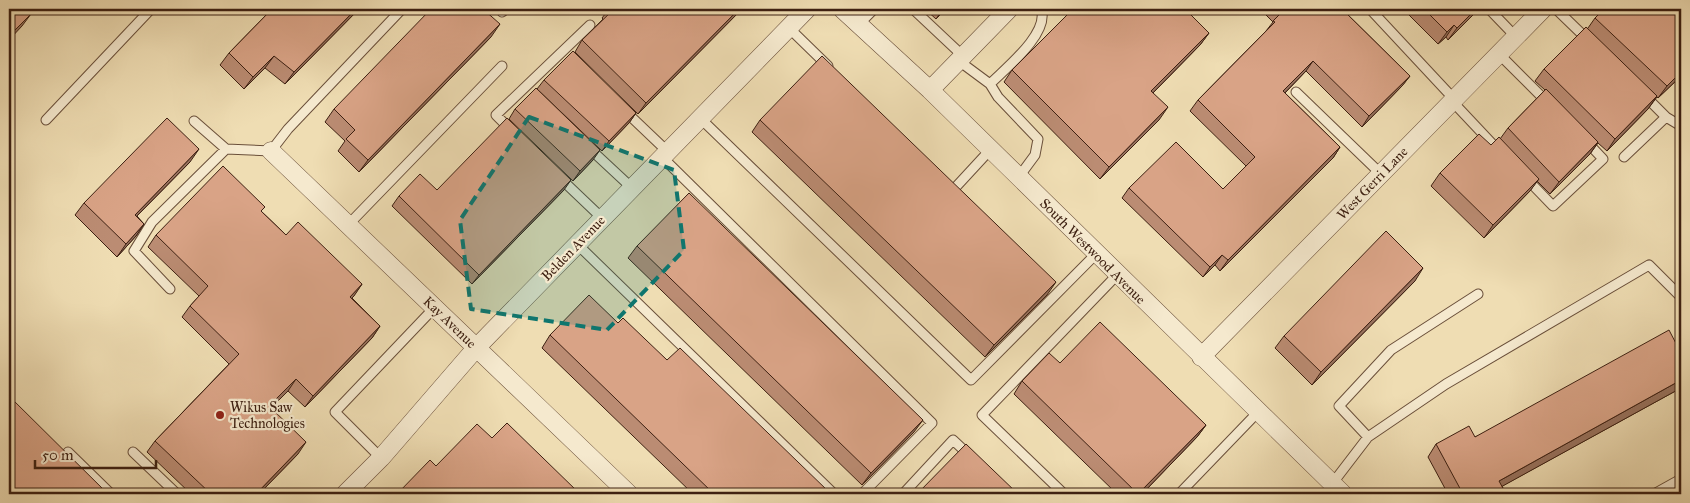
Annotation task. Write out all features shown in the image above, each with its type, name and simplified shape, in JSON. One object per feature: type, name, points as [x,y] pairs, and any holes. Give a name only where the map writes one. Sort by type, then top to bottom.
[{"type":"street","name":"Belden Avenue","points":[[345,494],[381,458],[477,348],[808,9]]},
{"type":"street","name":"South Westwood Avenue","points":[[842,9],[930,90],[1201,358],[1337,489]]},
{"type":"street","points":[[930,90],[1009,9]]},
{"type":"street","name":"West Gerri Lane","points":[[1201,358],[1452,99],[1543,9]]},
{"type":"street","name":"Kay Avenue","points":[[271,151],[629,494]]},
{"type":"lane","points":[[46,120],[151,9]]},
{"type":"lane","points":[[194,121],[226,149],[271,151],[288,129],[402,9]]},
{"type":"lane","points":[[859,24],[874,9]]},
{"type":"lane","points":[[913,9],[961,58],[990,84],[998,97],[1038,138],[1035,156],[1018,178]]},
{"type":"lane","points":[[990,84],[1039,34],[1043,13],[1041,9]]},
{"type":"lane","points":[[1370,9],[1506,159]]},
{"type":"lane","points":[[1489,9],[1515,36]]},
{"type":"lane","points":[[1556,9],[1597,49]]},
{"type":"lane","points":[[518,136],[496,115],[525,86],[566,52],[590,24]]},
{"type":"lane","points":[[788,28],[837,75]]},
{"type":"lane","points":[[1498,53],[1554,109]]},
{"type":"lane","points":[[348,225],[502,66]]},
{"type":"lane","points":[[525,86],[532,93]]},
{"type":"lane","points":[[1639,90],[1666,116],[1681,126]]},
{"type":"lane","points":[[1296,92],[1381,174]]},
{"type":"lane","points":[[618,103],[665,155],[932,423],[862,494]]},
{"type":"lane","points":[[1624,157],[1666,116]]},
{"type":"lane","points":[[701,118],[970,380],[1056,287],[1096,254]]},
{"type":"lane","points":[[1520,172],[1554,206],[1603,159],[1582,138]]},
{"type":"lane","points":[[583,141],[632,188]]},
{"type":"lane","points":[[170,288],[134,251],[152,222],[226,149]]},
{"type":"lane","points":[[954,189],[990,150]]},
{"type":"lane","points":[[553,171],[602,218]]},
{"type":"lane","points":[[577,244],[834,494]]},
{"type":"lane","points":[[1337,489],[1368,437],[1446,384],[1649,265],[1681,297]]},
{"type":"lane","points":[[1064,494],[982,415],[1118,275]]},
{"type":"lane","points":[[1368,437],[1339,406],[1391,350],[1478,294]]},
{"type":"lane","points":[[381,458],[335,412],[435,307]]},
{"type":"lane","points":[[1179,494],[1258,412]]},
{"type":"lane","points":[[903,494],[953,440],[975,460]]},
{"type":"lane","points":[[68,452],[111,494]]},
{"type":"lane","points":[[133,452],[177,494]]},
{"type":"lane","points":[[1654,494],[1681,479]]},
{"type":"highlighted area","points":[[529,117],[674,170],[684,250],[607,330],[471,309],[460,220]]},
{"type":"building","points":[[9,9],[25,9],[31,14],[9,36]]},
{"type":"building","points":[[272,9],[356,9],[294,72],[274,56],[253,77],[229,53]]},
{"type":"building","points":[[431,9],[483,9],[500,24],[368,160],[346,139],[355,130],[334,109]]},
{"type":"building","points":[[612,9],[739,9],[646,103],[582,40]]},
{"type":"building","points":[[1073,9],[1185,9],[1209,33],[1151,91],[1168,107],[1109,167],[1012,70]]},
{"type":"building","points":[[1278,9],[1342,9],[1410,76],[1369,116],[1313,61],[1283,91],[1340,147],[1228,260],[1222,255],[1210,267],[1129,188],[1176,142],[1223,189],[1255,157],[1198,100],[1275,22],[1273,21],[1282,12]]},
{"type":"building","points":[[1424,9],[1476,9],[1457,28],[1454,25],[1447,32]]},
{"type":"building","points":[[1604,9],[1681,9],[1681,72],[1667,86],[1595,18]]},
{"type":"building","points":[[1586,27],[1657,96],[1615,139],[1544,69]]},
{"type":"building","points":[[573,51],[636,113],[609,141],[544,80]]},
{"type":"building","points":[[822,56],[1056,282],[994,345],[760,120]]},
{"type":"building","points":[[536,88],[600,150],[580,171],[515,109]]},
{"type":"building","points":[[1546,89],[1598,142],[1559,182],[1508,128]]},
{"type":"building","points":[[167,118],[199,149],[135,215],[144,224],[126,244],[84,203]]},
{"type":"building","points":[[507,118],[571,180],[479,275],[399,196],[420,174],[437,190]]},
{"type":"building","points":[[1479,134],[1491,145],[1499,137],[1539,179],[1493,225],[1440,173]]},
{"type":"building","points":[[223,166],[265,207],[261,211],[286,235],[298,222],[362,284],[350,297],[380,326],[313,396],[296,379],[269,406],[306,442],[256,494],[211,494],[155,441],[239,354],[190,306],[208,286],[156,235]]},
{"type":"building","points":[[689,193],[923,420],[871,473],[637,246]]},
{"type":"building","points":[[1386,231],[1423,268],[1321,372],[1284,336]]},
{"type":"building","points":[[589,295],[618,323],[623,318],[667,360],[680,348],[828,491],[824,494],[714,494],[550,335]]},
{"type":"building","points":[[1100,322],[1206,425],[1138,494],[1022,381],[1049,353],[1060,363]]},
{"type":"building","points":[[1669,330],[1681,353],[1681,380],[1499,481],[1505,492],[1501,494],[1463,494],[1436,444],[1469,426],[1475,437]]},
{"type":"building","points":[[9,396],[108,494],[9,494]]},
{"type":"building","points":[[507,423],[578,492],[576,494],[397,494],[430,460],[436,466],[477,424],[492,438]]},
{"type":"building","points":[[966,444],[1018,494],[917,494]]},
{"type":"place","name":"Wikus Saw Technologies","points":[[220,415]]}]
